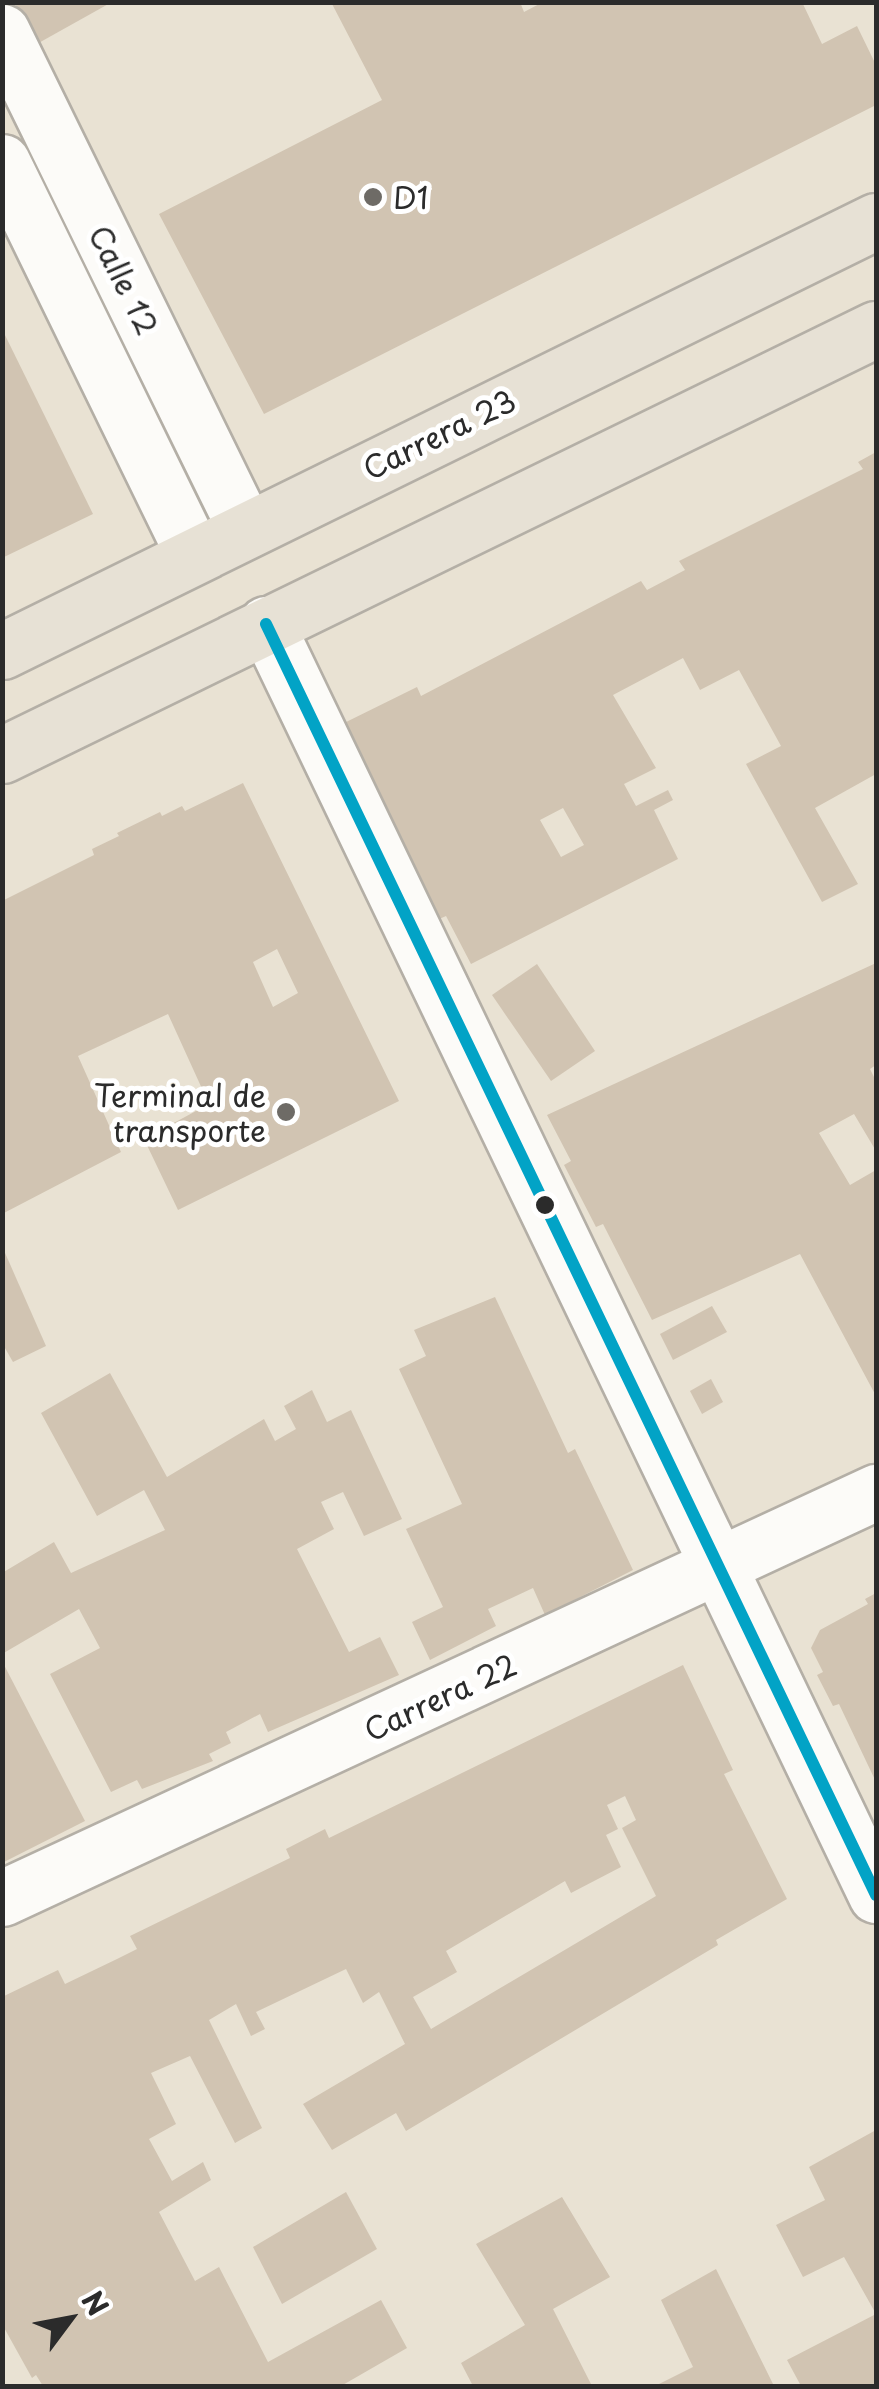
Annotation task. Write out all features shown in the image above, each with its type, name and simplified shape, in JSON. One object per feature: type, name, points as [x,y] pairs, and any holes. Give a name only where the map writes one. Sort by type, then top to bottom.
[{"type":"main road","name":"Carrera 23","points":[[2,651],[245,528],[876,221]]},
{"type":"main road","points":[[2,755],[876,329]]},
{"type":"street","name":"Calle 12","points":[[2,32],[245,528]]},
{"type":"street","name":"Calle 12","points":[[2,162],[194,555]]},
{"type":"street","points":[[266,624],[876,1895]]},
{"type":"street","name":"Carrera 22","points":[[2,1898],[720,1568],[876,1492]]},
{"type":"building","points":[[14,2],[112,2],[35,45]]},
{"type":"building","points":[[331,2],[520,2],[524,12],[543,2],[802,2],[822,44],[857,26],[876,65],[876,105],[264,414],[159,214],[382,100]]},
{"type":"building","points":[[2,329],[93,514],[2,558]]},
{"type":"building","points":[[876,452],[876,774],[815,808],[858,884],[822,902],[746,764],[781,746],[739,670],[700,690],[683,658],[613,695],[656,768],[624,784],[636,806],[668,790],[673,800],[654,810],[678,859],[471,964],[446,916],[437,920],[336,727],[417,687],[421,696],[641,581],[647,590],[685,570],[679,561],[863,469],[858,462]],"holes":[[[563,808],[584,845],[561,857],[540,820]]]},
{"type":"building","points":[[243,783],[399,1101],[178,1210],[144,1139],[209,1104],[168,1014],[78,1056],[121,1152],[2,1214],[2,901],[94,855],[92,849],[119,836],[117,833],[160,812],[162,816],[182,806],[185,811]],"holes":[[[277,949],[298,993],[273,1007],[253,962]]]},
{"type":"building","points":[[876,963],[876,1065],[870,1069],[876,1081],[876,1151],[854,1114],[819,1133],[850,1185],[876,1170],[876,1396],[800,1254],[652,1320],[603,1224],[596,1227],[564,1165],[571,1161],[547,1115]]},
{"type":"building","points":[[537,964],[595,1051],[551,1081],[492,995]]},
{"type":"building","points":[[2,1246],[46,1346],[13,1362],[2,1343]]},
{"type":"building","points":[[495,1297],[568,1453],[575,1449],[633,1570],[545,1615],[533,1588],[488,1609],[496,1626],[430,1660],[412,1622],[443,1607],[406,1529],[462,1504],[399,1369],[426,1356],[414,1330]]},
{"type":"building","points":[[712,1306],[727,1332],[673,1360],[660,1334]]},
{"type":"building","points":[[110,1373],[167,1477],[264,1419],[275,1441],[296,1429],[284,1406],[312,1390],[327,1422],[351,1410],[402,1519],[364,1536],[343,1492],[321,1502],[334,1529],[297,1549],[349,1652],[380,1637],[399,1675],[268,1732],[260,1714],[226,1732],[231,1743],[209,1754],[213,1761],[142,1789],[137,1780],[111,1792],[50,1674],[100,1648],[79,1609],[2,1654],[2,1573],[54,1542],[71,1573],[165,1530],[144,1490],[97,1516],[41,1413]]},
{"type":"building","points":[[711,1379],[723,1402],[702,1414],[690,1391]]},
{"type":"building","points":[[876,1593],[876,1782],[839,1704],[833,1706],[817,1675],[823,1672],[811,1648],[820,1630],[868,1604],[865,1599]]},
{"type":"building","points":[[2,1661],[85,1821],[2,1863]]},
{"type":"building","points":[[683,1665],[733,1770],[724,1774],[787,1899],[716,1940],[718,1945],[406,2131],[396,2113],[332,2150],[303,2104],[405,2044],[379,1992],[363,2003],[346,1969],[256,2012],[265,2029],[251,2036],[236,2004],[209,2020],[262,2128],[235,2143],[190,2056],[151,2073],[176,2124],[149,2139],[172,2181],[203,2162],[211,2180],[159,2212],[195,2281],[219,2267],[268,2362],[381,2300],[407,2348],[341,2386],[43,2386],[36,2375],[32,2378],[2,2324],[2,1997],[58,1970],[65,1984],[117,1959],[137,1949],[130,1936],[290,1858],[286,1849],[325,1829],[329,1838]],"holes":[[[625,1796],[636,1820],[622,1828],[656,1896],[431,2029],[413,1997],[457,1972],[446,1951],[565,1881],[571,1893],[621,1867],[606,1835],[618,1829],[607,1805]]]},
{"type":"building","points":[[876,2130],[876,2314],[844,2257],[803,2277],[776,2225],[825,2200],[809,2167]]},
{"type":"building","points":[[346,2192],[377,2249],[282,2304],[253,2247]]},
{"type":"building","points":[[562,2197],[610,2277],[553,2309],[592,2386],[473,2386],[461,2363],[525,2325],[476,2244]]},
{"type":"building","points":[[716,2269],[774,2386],[655,2386],[693,2367],[661,2300]]},
{"type":"building","points":[[876,2314],[876,2386],[801,2386],[787,2360]]},
{"type":"transit line","points":[[266,624],[876,1895]]},
{"type":"place","name":"D1","points":[[373,197]]},
{"type":"place","name":"Terminal de transporte","points":[[286,1112]]}]
